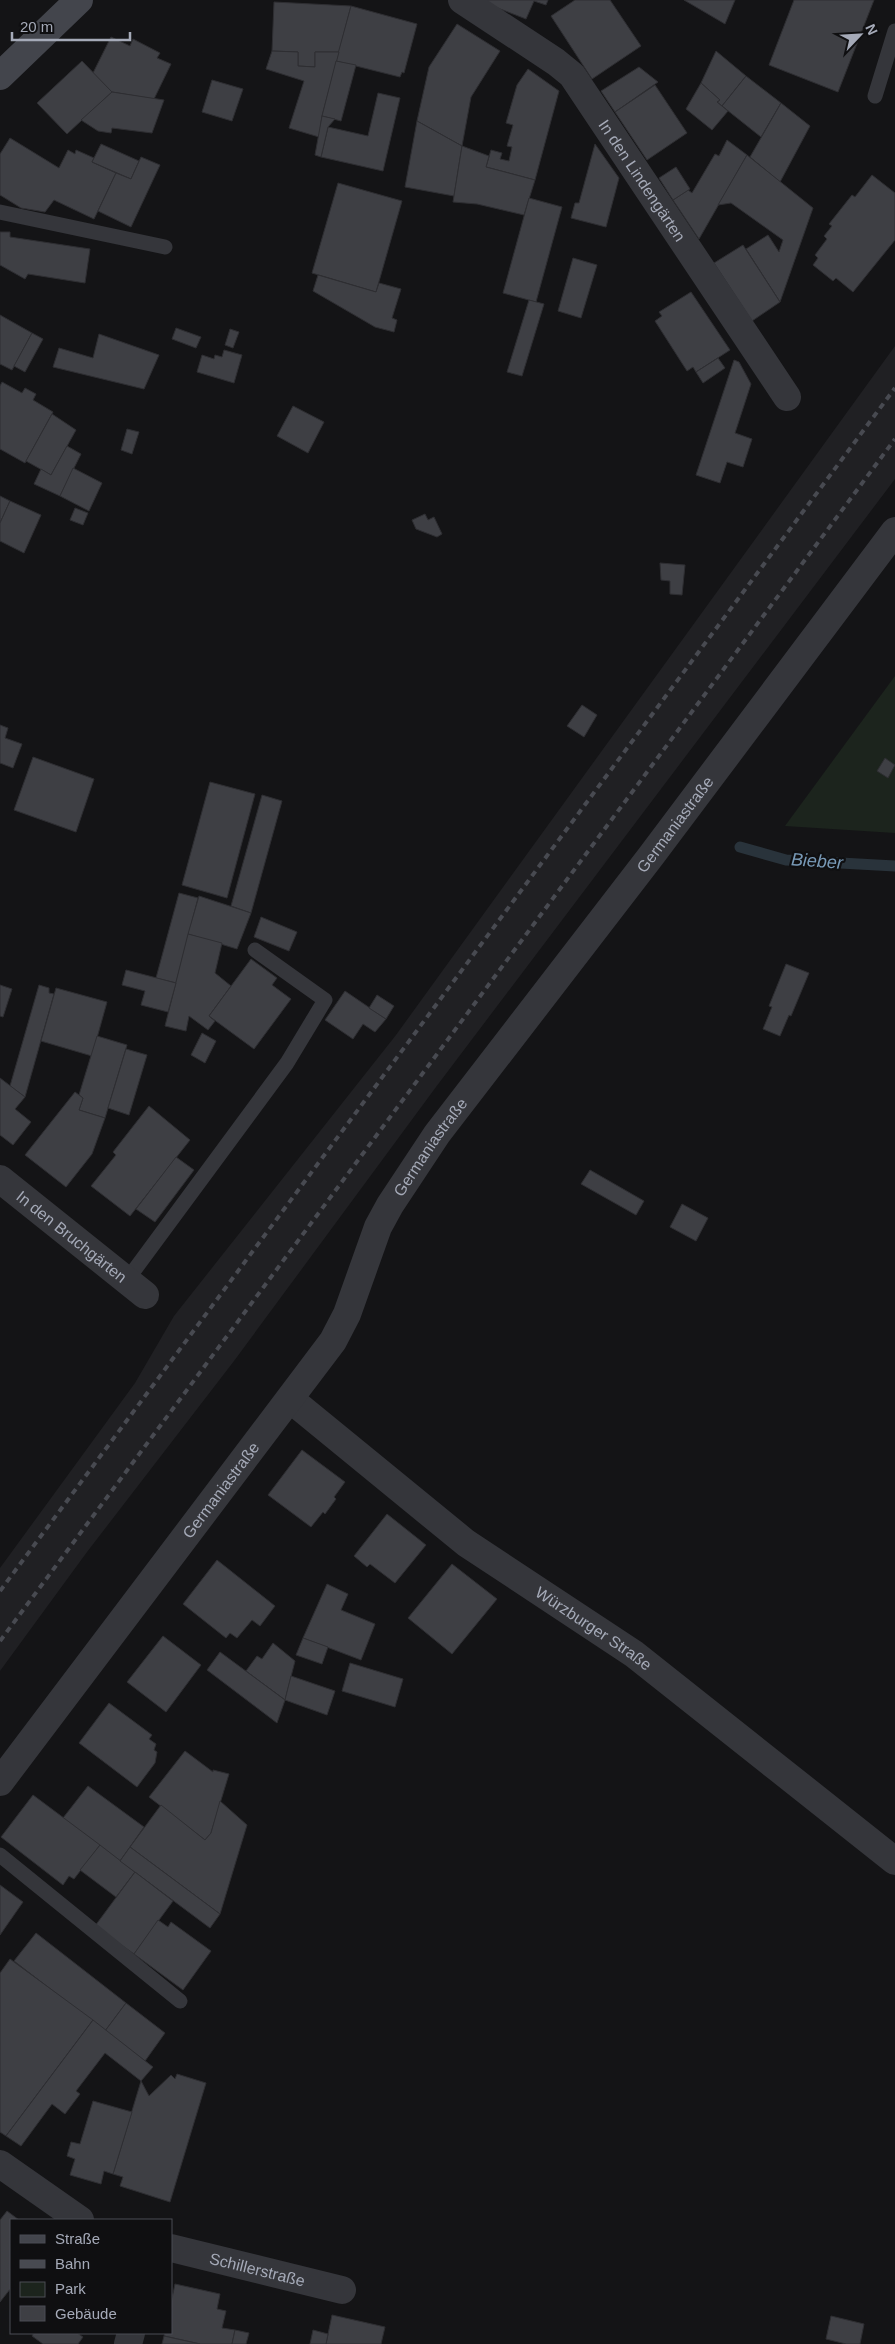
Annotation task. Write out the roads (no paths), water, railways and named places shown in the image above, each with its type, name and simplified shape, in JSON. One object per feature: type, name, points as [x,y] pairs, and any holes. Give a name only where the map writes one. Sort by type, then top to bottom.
[{"type":"street","points":[[0,76],[79,0]]},
{"type":"street","name":"In den Lindengärten","points":[[462,0],[556,62],[572,75],[586,93],[787,397]]},
{"type":"street","name":"Germaniastraße","points":[[0,1782],[333,1341],[347,1314],[378,1227],[390,1205],[432,1141],[651,856],[895,532]]},
{"type":"street","name":"In den Bruchgärten","points":[[0,1179],[136,1287]]},
{"type":"street","name":"Würzburger Straße","points":[[290,1399],[466,1542],[634,1654],[895,1861]]},
{"type":"street","points":[[0,2164],[79,2219]]},
{"type":"street","name":"Schillerstraße","points":[[172,2248],[342,2290]]},
{"type":"lane","points":[[875,96],[895,31]]},
{"type":"lane","points":[[0,212],[165,247]]},
{"type":"lane","points":[[136,1287],[286,1063],[325,1000],[255,950]]},
{"type":"lane","points":[[0,1855],[180,2001]]},
{"type":"waterway","name":"Bieber","points":[[740,847],[786,860],[895,866]]},
{"type":"railway","points":[[0,1591],[895,388]]},
{"type":"railway","points":[[0,1641],[895,439]]}]
